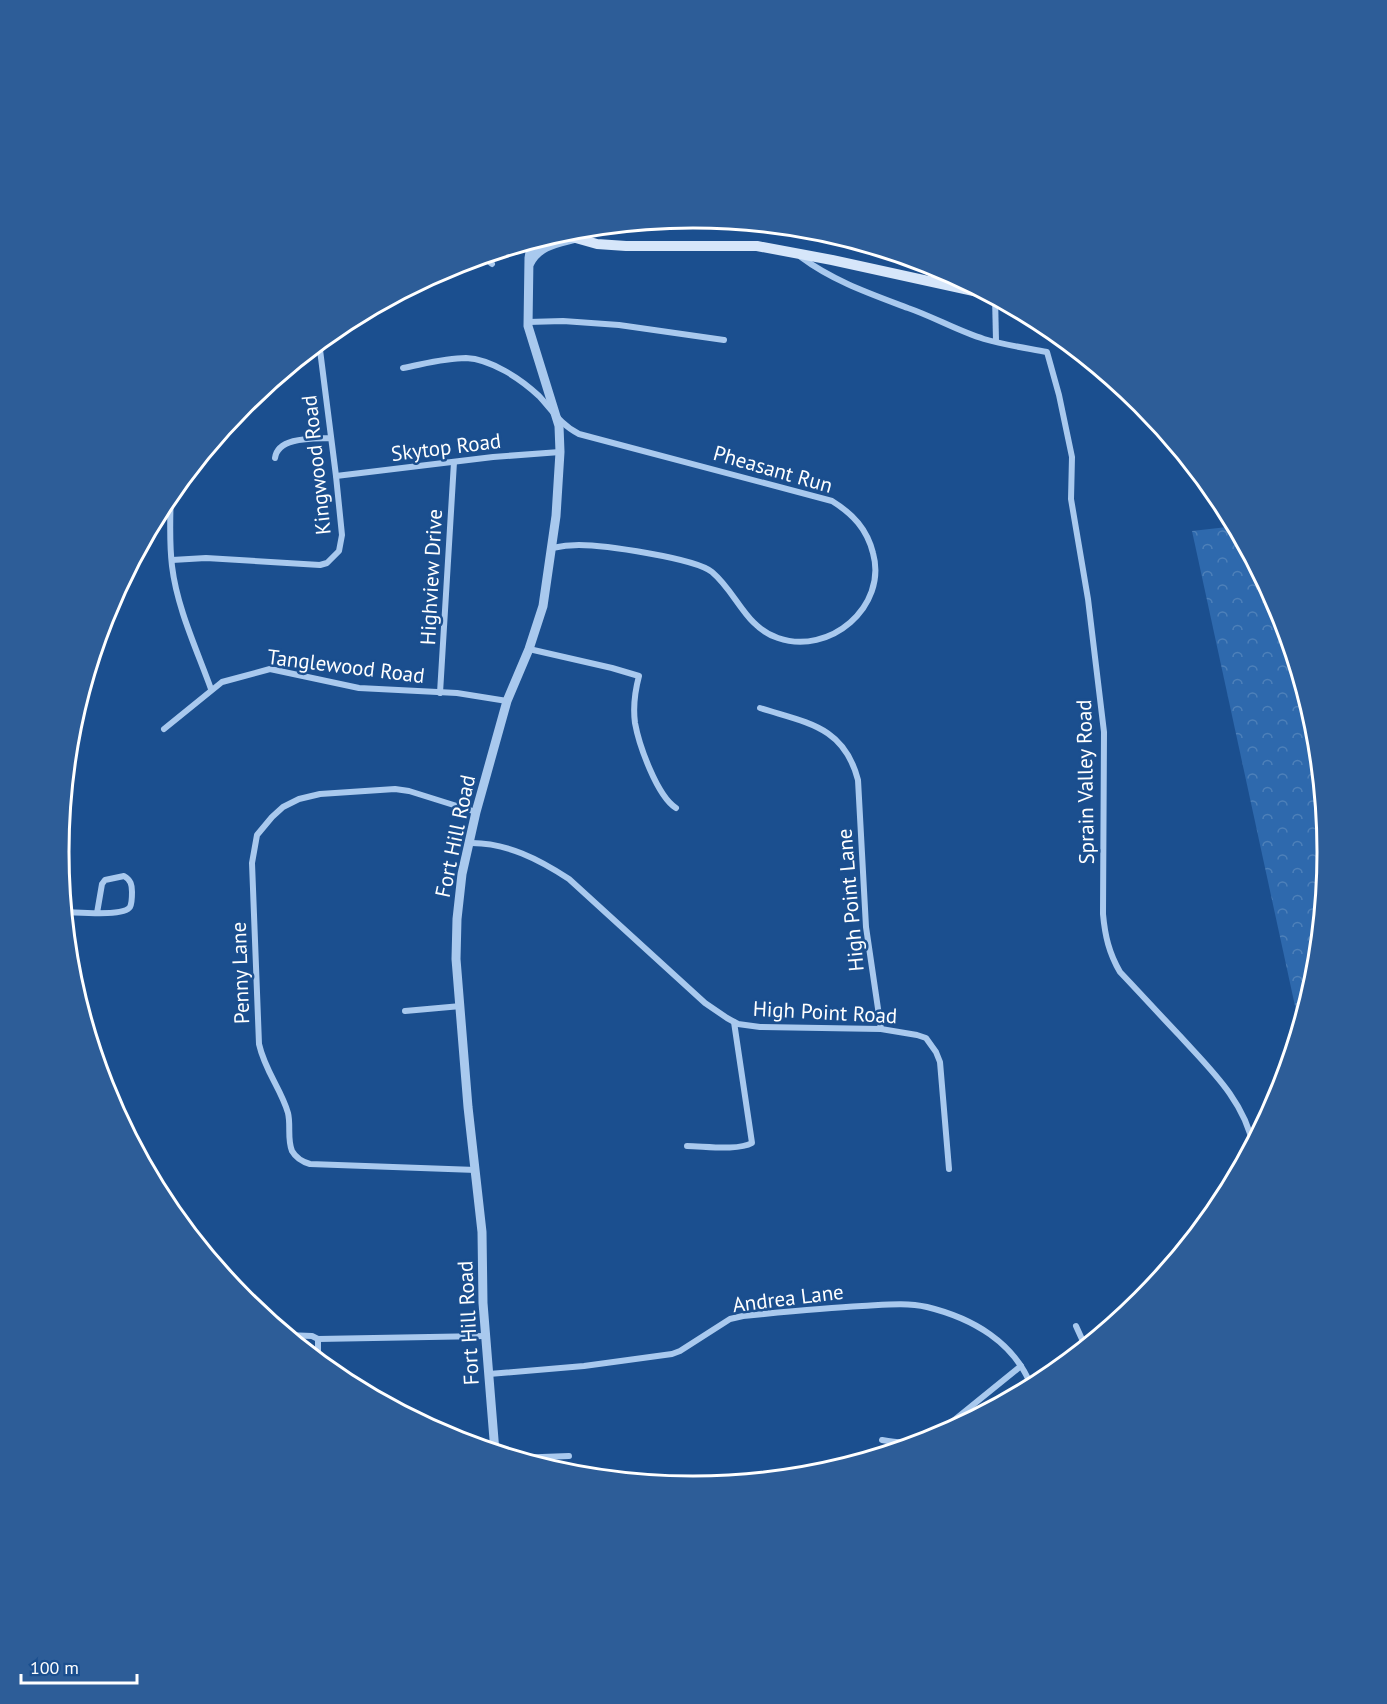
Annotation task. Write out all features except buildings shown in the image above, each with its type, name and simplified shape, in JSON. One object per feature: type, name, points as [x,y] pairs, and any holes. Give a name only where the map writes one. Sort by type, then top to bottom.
[{"type":"main road","points":[[577,238],[597,244],[626,246],[757,246],[795,252],[964,289]]},
{"type":"street","points":[[526,251],[529,262],[544,248],[574,239]]},
{"type":"street","name":"Fort Hill Road","points":[[494,1443],[485,1336],[482,1233],[477,1170],[468,1107],[456,959],[457,919],[462,874],[476,812],[507,701],[529,649],[543,606],[556,516],[560,452],[559,426],[528,322],[531,249]]},
{"type":"street","points":[[795,252],[820,271],[848,284],[986,340],[996,341],[994,305]]},
{"type":"street","points":[[528,322],[619,325],[724,340]]},
{"type":"street","name":"Sprain Valley Road","points":[[996,341],[1047,352],[1072,457],[1071,499],[1088,599],[1104,732],[1103,914],[1111,956],[1120,972],[1210,1068],[1238,1105],[1250,1135]]},
{"type":"street","name":"Kingwood Road","points":[[172,560],[235,559],[309,565],[327,563],[339,551],[342,543],[336,476],[320,352]]},
{"type":"street","name":"Pheasant Run","points":[[403,368],[449,359],[478,360],[527,386],[569,429],[579,434],[832,501],[854,517],[864,530],[875,560],[874,581],[870,599],[862,612],[850,623],[816,641],[789,642],[753,624],[717,577],[709,570],[688,561],[582,545],[552,548]]},
{"type":"street","points":[[275,458],[282,446],[308,439],[332,438]]},
{"type":"street","name":"Skytop Road","points":[[336,476],[560,452]]},
{"type":"street","name":"Highview Drive","points":[[440,693],[454,462]]},
{"type":"street","points":[[170,511],[172,560],[177,590],[212,689]]},
{"type":"street","points":[[529,649],[639,676],[634,709],[639,738],[657,786],[663,797],[676,808]]},
{"type":"street","name":"Tanglewood Road","points":[[164,729],[222,682],[270,669],[359,688],[458,693],[507,701]]},
{"type":"street","name":"High Point Lane","points":[[760,708],[814,725],[831,735],[842,744],[854,765],[858,780],[866,927],[880,1029]]},
{"type":"street","name":"Penny Lane","points":[[476,812],[409,791],[395,789],[320,794],[299,799],[283,807],[272,817],[257,835],[252,863],[259,1044],[263,1062],[282,1097],[289,1116],[293,1152],[304,1163],[310,1164],[477,1170]]},
{"type":"street","name":"High Point Road","points":[[470,843],[497,846],[519,853],[554,869],[569,879],[705,1003],[734,1022],[760,1027],[880,1029],[926,1038],[936,1052],[942,1076],[949,1169]]},
{"type":"street","points":[[72,912],[96,913],[121,912],[131,906],[132,887],[128,879],[124,876],[110,877],[105,880],[102,884],[96,913]]},
{"type":"street","points":[[405,1011],[461,1006]]},
{"type":"street","points":[[687,1146],[736,1147],[752,1143],[734,1022]]},
{"type":"street","name":"Andrea Lane","points":[[489,1374],[584,1366],[672,1354],[730,1319],[743,1316],[896,1304],[925,1306],[976,1326],[1004,1346],[1021,1366],[1028,1379]]},
{"type":"street","points":[[1076,1326],[1082,1340]]},
{"type":"street","points":[[299,1335],[312,1336],[318,1339],[485,1336]]},
{"type":"street","points":[[318,1339],[318,1351]]},
{"type":"street","points":[[955,1419],[1021,1366]]},
{"type":"street","points":[[882,1440],[898,1442]]},
{"type":"street","points":[[540,1457],[569,1456]]},
{"type":"green space","points":[[1226,527],[1234,540],[1254,576],[1285,651],[1306,730],[1317,811],[1317,893],[1313,934],[1297,1014],[1192,531]]}]
